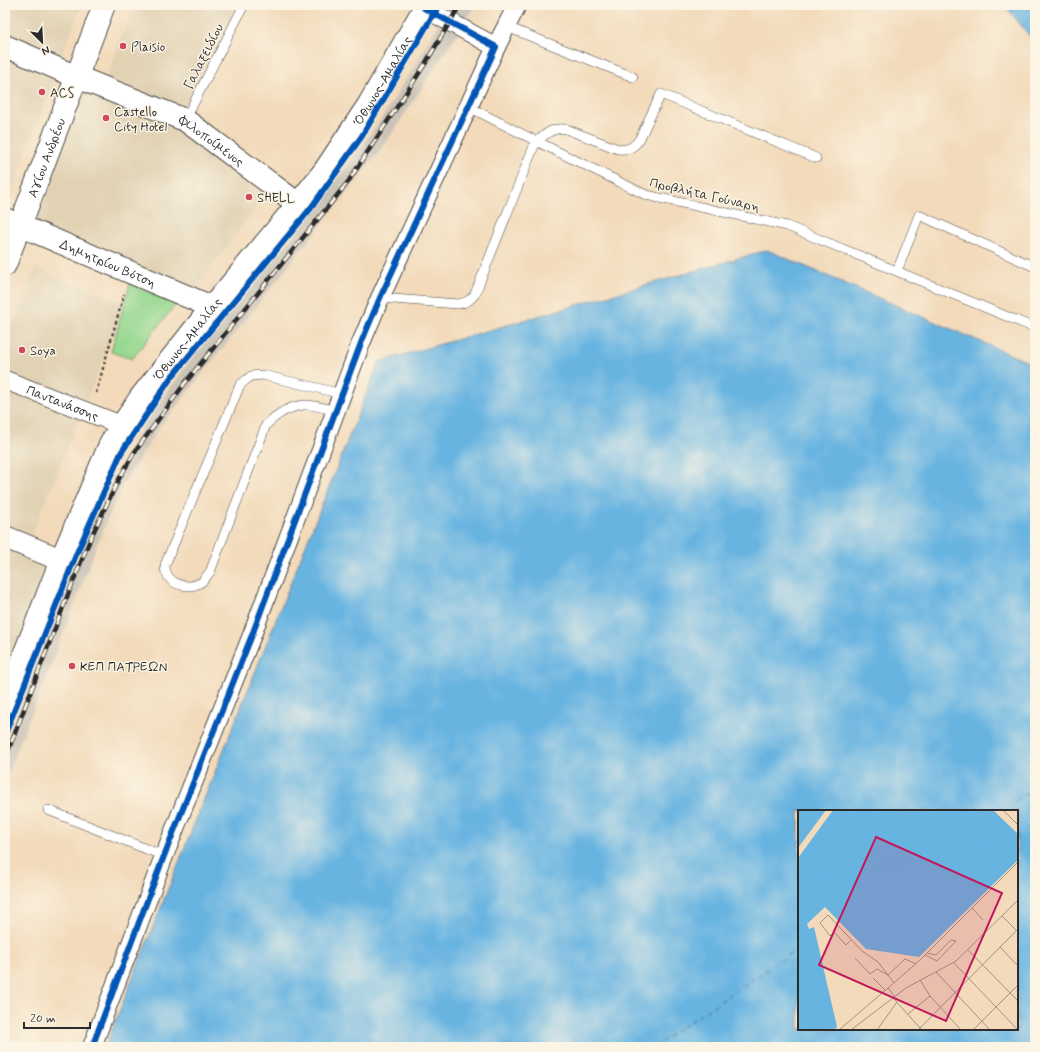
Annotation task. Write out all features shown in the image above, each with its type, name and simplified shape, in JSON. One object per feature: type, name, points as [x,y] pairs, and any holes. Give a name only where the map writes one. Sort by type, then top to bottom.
[{"type":"main road","name":"Αγίου Ανδρέου","points":[[5,265],[13,223],[77,77],[104,5]]},
{"type":"main road","name":"Όθωνος-Αμαλίας","points":[[5,704],[61,560],[111,442],[121,425],[140,398],[212,307],[298,204],[324,170],[369,104],[425,7]]},
{"type":"main road","name":"Φιλοποίμενος","points":[[5,46],[77,77],[185,120],[298,204]]},
{"type":"main road","name":"Δημητρίου Βότση","points":[[13,223],[212,307]]},
{"type":"main road","points":[[5,537],[61,560]]},
{"type":"street","points":[[92,1047],[164,856],[255,628],[361,343],[380,298],[496,47],[518,5]]},
{"type":"street","points":[[425,7],[496,47]]},
{"type":"street","name":"Παντανάσσης","points":[[5,380],[121,425]]},
{"type":"lane","name":"Γαλαξειδίου","points":[[185,120],[244,5]]},
{"type":"lane","points":[[507,27],[633,77]]},
{"type":"lane","points":[[380,298],[458,304],[464,304],[469,301],[481,279],[536,141],[556,129],[566,129],[618,149],[630,149],[639,140],[661,94],[816,158]]},
{"type":"lane","name":"Προβλήτα Γούναρη","points":[[469,106],[646,195],[787,226],[1035,328]]},
{"type":"lane","points":[[897,271],[919,215],[1035,267]]},
{"type":"lane","points":[[336,411],[306,405],[288,409],[274,416],[266,425],[210,572],[203,581],[192,586],[181,586],[172,581],[166,573],[165,566],[240,385],[251,376],[263,375],[342,394]]},
{"type":"lane","points":[[48,810],[164,856]]},
{"type":"path","points":[[91,413],[130,272]]},
{"type":"shaded area","points":[[5,5],[81,5],[5,210]]},
{"type":"shaded area","points":[[133,5],[237,5],[205,65],[184,110],[106,80]]},
{"type":"shaded area","points":[[450,5],[476,5],[383,147],[159,428],[122,486],[97,544],[5,780],[5,746],[90,530],[133,442],[194,356],[289,242],[348,165],[382,118]]},
{"type":"shaded area","points":[[77,77],[185,120],[273,185],[190,295],[21,223]]},
{"type":"shaded area","points":[[35,268],[120,302],[106,353],[31,537],[5,526],[5,343]]},
{"type":"shaded area","points":[[5,537],[61,560],[5,704]]},
{"type":"green space","points":[[130,283],[176,304],[132,359],[111,352]]},
{"type":"water","points":[[1005,5],[1035,5],[1035,43]]},
{"type":"water","points":[[767,250],[1035,365],[1035,1047],[105,1047],[379,362]]},
{"type":"ferry route","points":[[1002,810],[1035,788]]},
{"type":"ferry route","points":[[653,1047],[798,949]]},
{"type":"railway","points":[[5,759],[91,537],[119,479],[134,453],[185,383],[348,182],[425,64],[460,5]]},
{"type":"cycle path","points":[[5,734],[76,555],[121,453],[170,379],[311,208],[362,136],[439,5]]},
{"type":"cycle path","points":[[92,1047],[164,856],[252,635],[361,343],[380,298],[496,47],[424,8]]},
{"type":"place","name":"Plaisio","points":[[123,46]]},
{"type":"place","name":"ACS","points":[[42,92]]},
{"type":"place","name":"Castello City Hotel","points":[[106,118]]},
{"type":"place","name":"SHELL","points":[[249,197]]},
{"type":"place","name":"Soya","points":[[22,350]]},
{"type":"place","name":"ΚΕΠ ΠΑΤΡΕΩΝ","points":[[72,666]]}]
